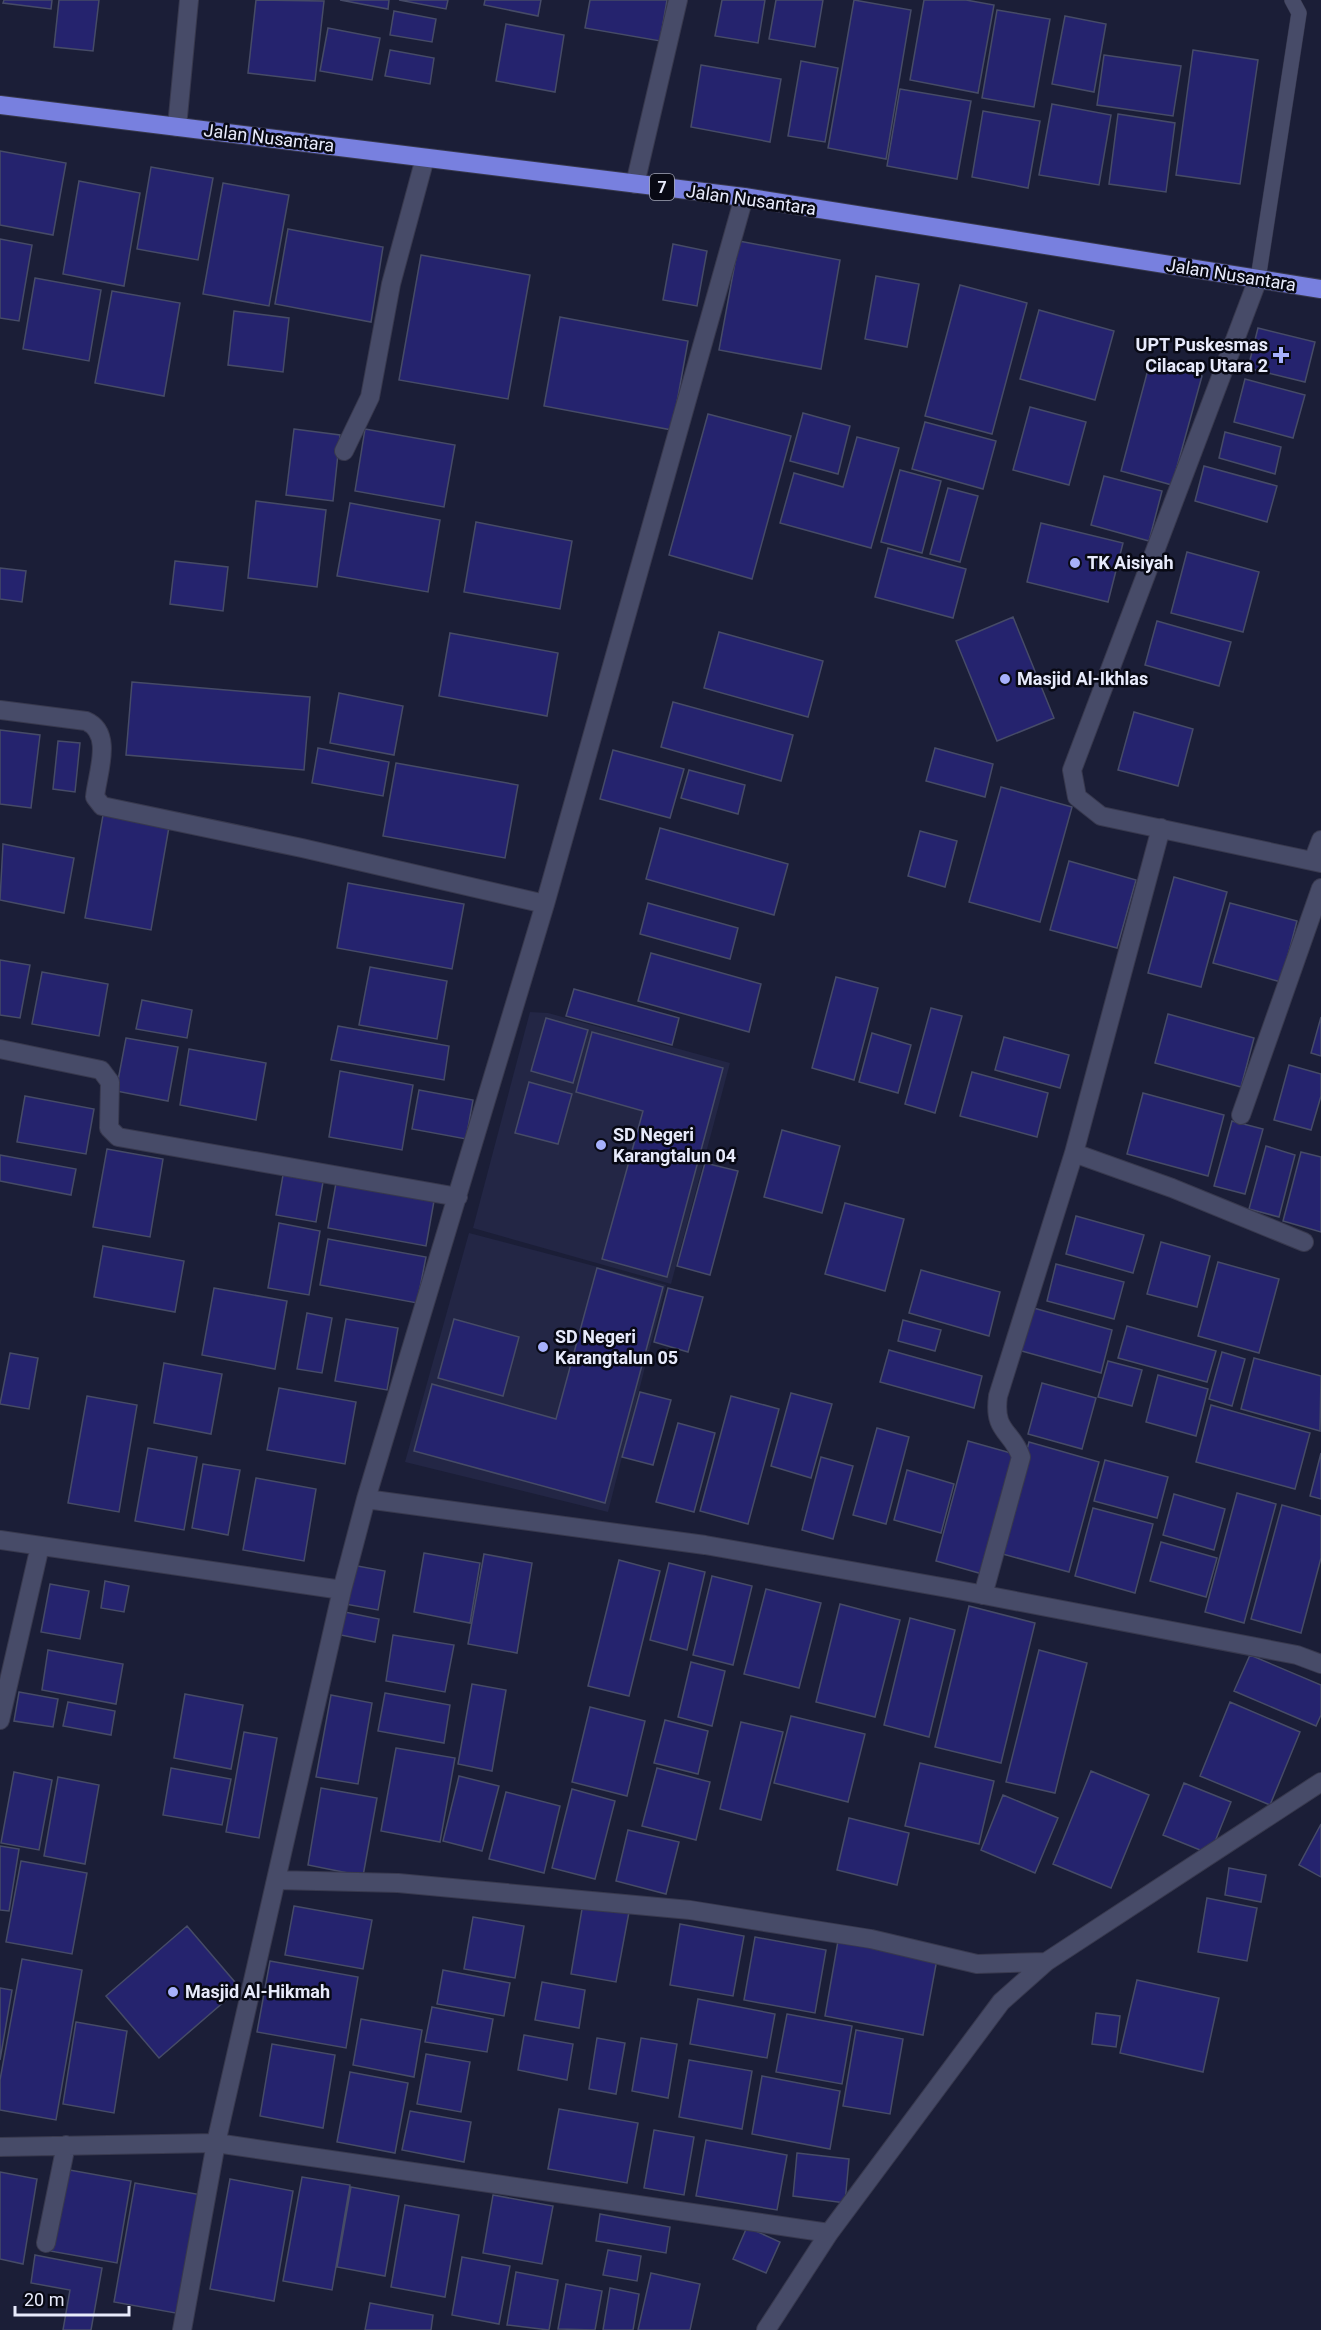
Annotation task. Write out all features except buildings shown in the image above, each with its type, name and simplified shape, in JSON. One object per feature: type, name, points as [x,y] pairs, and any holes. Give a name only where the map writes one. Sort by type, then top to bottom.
[{"type":"highway","name":"Jalan Nusantara","points":[[0,105],[744,197],[1321,289]]},
{"type":"street","points":[[177,127],[189,0]]},
{"type":"street","points":[[635,184],[678,0]]},
{"type":"street","points":[[345,451],[370,397],[391,284],[425,158]]},
{"type":"street","points":[[182,2330],[216,2143],[342,1590],[366,1499],[545,904],[744,197]]},
{"type":"street","points":[[1258,279],[1072,770],[1077,797],[1101,816],[1317,862],[1321,840]]},
{"type":"street","points":[[0,710],[91,723],[102,739],[95,797],[99,804],[109,808],[302,848],[545,904]]},
{"type":"street","points":[[983,1595],[1021,1457],[999,1425],[996,1410],[998,1396],[1074,1153],[1161,828]]},
{"type":"street","points":[[1241,1115],[1321,888]]},
{"type":"street","points":[[0,1049],[101,1070],[110,1082],[109,1128],[118,1137],[458,1197]]},
{"type":"street","points":[[1074,1153],[1172,1188],[1304,1242]]},
{"type":"street","points":[[366,1499],[705,1545],[1298,1655],[1321,1664]]},
{"type":"street","points":[[0,1540],[342,1590]]},
{"type":"street","points":[[0,1720],[40,1545]]},
{"type":"street","points":[[766,2330],[830,2233],[1001,2002],[1046,1962],[1321,1782]]},
{"type":"street","points":[[276,1880],[398,1883],[690,1910],[870,1939],[977,1964],[1046,1962]]},
{"type":"street","points":[[0,2147],[216,2143],[830,2233]]},
{"type":"street","points":[[46,2243],[66,2145]]},
{"type":"lane","points":[[1258,279],[1299,13],[1292,0]]},
{"type":"shaded area","name":"SD Negeri Karangtalun 04","points":[[530,1012],[548,1013],[730,1063],[671,1284],[473,1228]]},
{"type":"shaded area","name":"SD Negeri Karangtalun 05","points":[[469,1233],[666,1285],[608,1512],[405,1462]]},
{"type":"place","name":"UPT Puskesmas Cilacap Utara 2","points":[[1281,355]]},
{"type":"place","name":"TK Aisiyah","points":[[1075,563]]},
{"type":"place","name":"Masjid Al-Ikhlas","points":[[1005,679]]},
{"type":"place","name":"SD Negeri Karangtalun 04","points":[[601,1145]]},
{"type":"place","name":"SD Negeri Karangtalun 05","points":[[543,1347]]},
{"type":"place","name":"Masjid Al-Hikmah","points":[[173,1992]]}]
